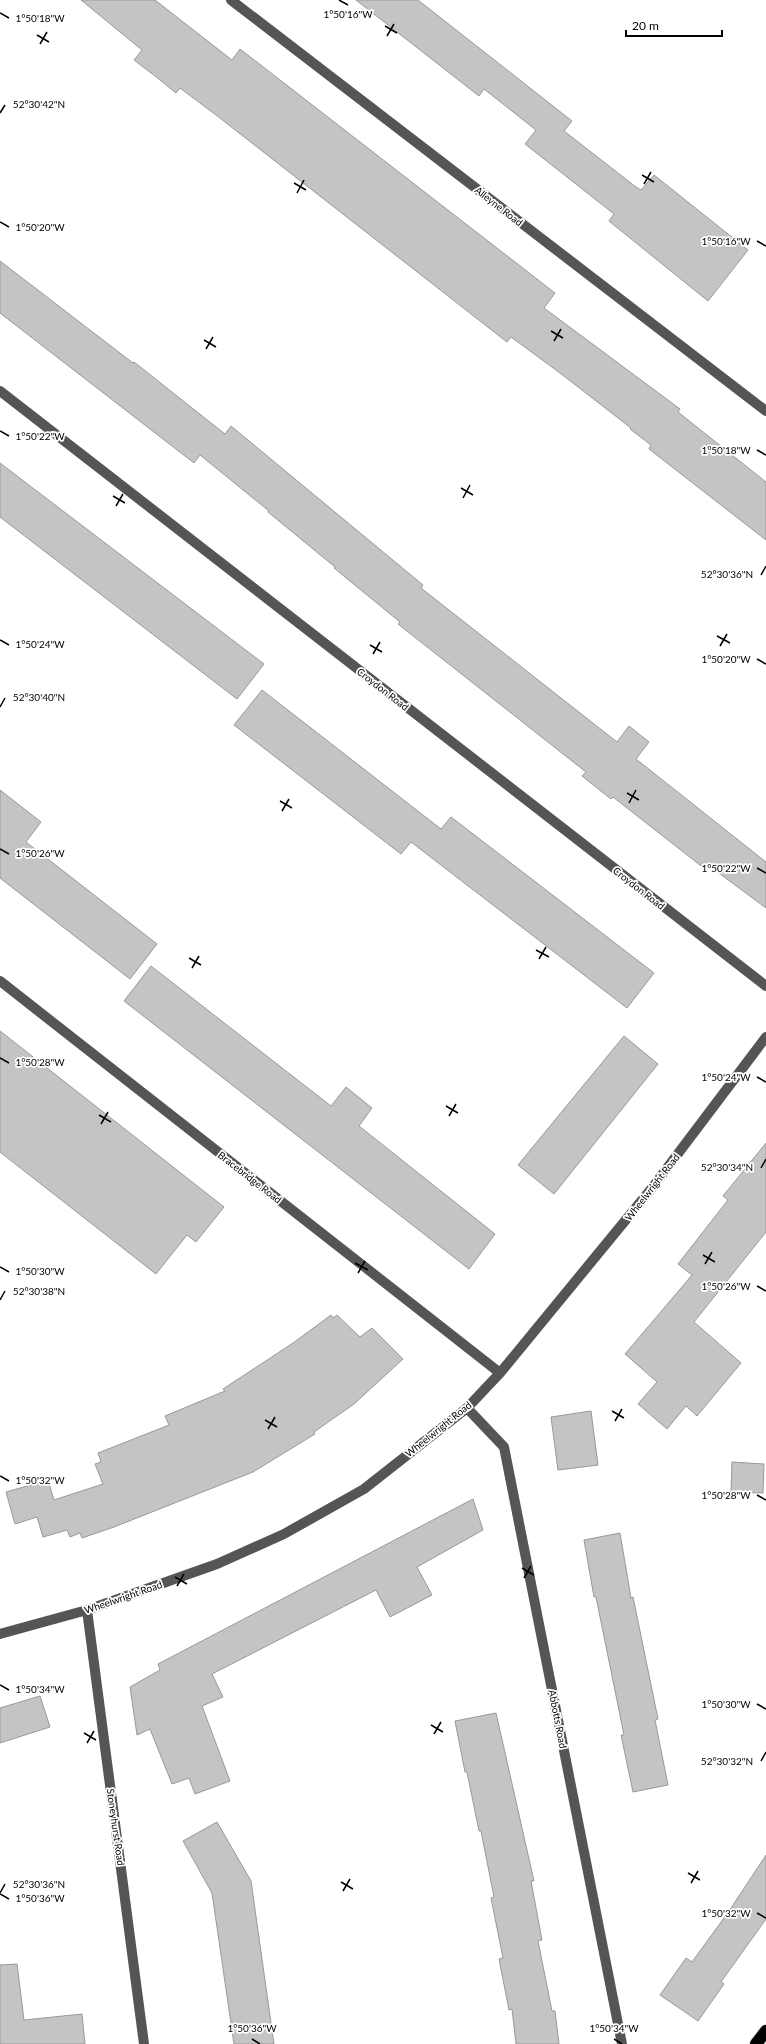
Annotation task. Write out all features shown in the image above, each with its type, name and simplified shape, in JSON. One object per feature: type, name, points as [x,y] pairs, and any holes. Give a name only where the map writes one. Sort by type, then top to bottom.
[{"type":"highway","points":[[756,2044],[766,2031]]},
{"type":"street","name":"Alleyne Road","points":[[231,0],[766,411]]},
{"type":"street","name":"Croydon Road","points":[[0,391],[766,986]]},
{"type":"street","name":"Bracebridge Road","points":[[0,981],[500,1373]]},
{"type":"street","name":"Wheelwright Road","points":[[0,1634],[87,1610],[217,1564],[284,1534],[364,1489],[467,1408],[500,1373],[652,1188],[766,1037]]},
{"type":"street","name":"Abbotts Road","points":[[467,1408],[504,1447],[622,2044]]},
{"type":"street","name":"Stoneyhurst Road","points":[[87,1610],[144,2044]]},
{"type":"building","points":[[81,0],[155,0],[232,60],[240,49],[555,293],[544,308],[680,409],[678,412],[766,482],[766,540],[649,449],[651,445],[560,373],[511,337],[507,342],[216,115],[180,88],[176,93],[134,60],[142,50]]},
{"type":"building","points":[[356,0],[418,0],[572,121],[564,131],[636,187],[641,190],[654,175],[748,250],[708,301],[609,221],[614,214],[525,144],[536,130],[484,89],[479,96]]},
{"type":"building","points":[[0,261],[133,363],[134,362],[225,434],[231,426],[423,585],[421,588],[617,742],[629,726],[649,742],[636,759],[766,862],[766,908],[708,865],[705,869],[613,797],[611,799],[582,776],[586,772],[398,624],[400,622],[334,568],[335,567],[268,512],[269,511],[200,455],[194,463],[0,313]]},
{"type":"building","points":[[0,463],[264,664],[237,699],[0,517]]},
{"type":"building","points":[[262,690],[441,829],[451,817],[654,973],[627,1008],[411,842],[401,854],[234,725]]},
{"type":"building","points":[[0,790],[41,822],[26,842],[157,944],[130,979],[0,878]]},
{"type":"building","points":[[151,966],[331,1106],[346,1087],[372,1108],[359,1126],[495,1234],[469,1269],[124,1001]]},
{"type":"building","points":[[0,1031],[224,1207],[196,1242],[187,1235],[156,1274],[0,1152]]},
{"type":"building","points":[[624,1036],[658,1064],[554,1194],[518,1165]]},
{"type":"building","points":[[766,1143],[766,1232],[694,1322],[741,1363],[697,1416],[686,1406],[667,1429],[638,1404],[657,1382],[625,1354],[692,1275],[678,1264],[728,1200],[723,1196]]},
{"type":"building","points":[[331,1315],[333,1318],[337,1315],[360,1337],[372,1328],[403,1359],[354,1404],[314,1432],[315,1434],[253,1472],[114,1527],[82,1538],[80,1533],[70,1537],[67,1530],[43,1537],[37,1517],[15,1524],[6,1492],[48,1480],[54,1500],[103,1484],[95,1464],[101,1462],[98,1453],[169,1425],[165,1416],[225,1391],[223,1389],[293,1343]]},
{"type":"building","points":[[591,1411],[598,1465],[558,1470],[551,1417]]},
{"type":"building","points":[[732,1462],[764,1464],[763,1493],[731,1492]]},
{"type":"building","points":[[473,1499],[483,1530],[417,1567],[432,1595],[390,1617],[376,1590],[212,1674],[223,1697],[202,1706],[230,1781],[195,1794],[189,1778],[172,1784],[150,1729],[137,1735],[130,1687],[160,1670],[158,1664]]},
{"type":"building","points":[[620,1533],[631,1598],[633,1597],[658,1719],[655,1720],[668,1785],[633,1792],[621,1735],[624,1735],[596,1597],[594,1597],[584,1540]]},
{"type":"building","points":[[40,1696],[50,1727],[0,1743],[0,1708]]},
{"type":"building","points":[[496,1713],[534,1881],[531,1881],[542,1940],[538,1941],[552,2011],[555,2011],[559,2044],[516,2044],[512,2009],[509,2010],[499,1959],[503,1958],[491,1898],[494,1897],[481,1831],[479,1831],[467,1772],[465,1772],[455,1721]]},
{"type":"building","points":[[217,1822],[251,1881],[274,2044],[234,2044],[212,1893],[183,1841]]},
{"type":"building","points":[[766,1855],[766,1919],[721,1982],[724,1984],[698,2021],[660,1995],[686,1958],[692,1962],[729,1911]]},
{"type":"building","points":[[17,1964],[24,2020],[82,2014],[85,2044],[0,2044],[0,1965]]}]
